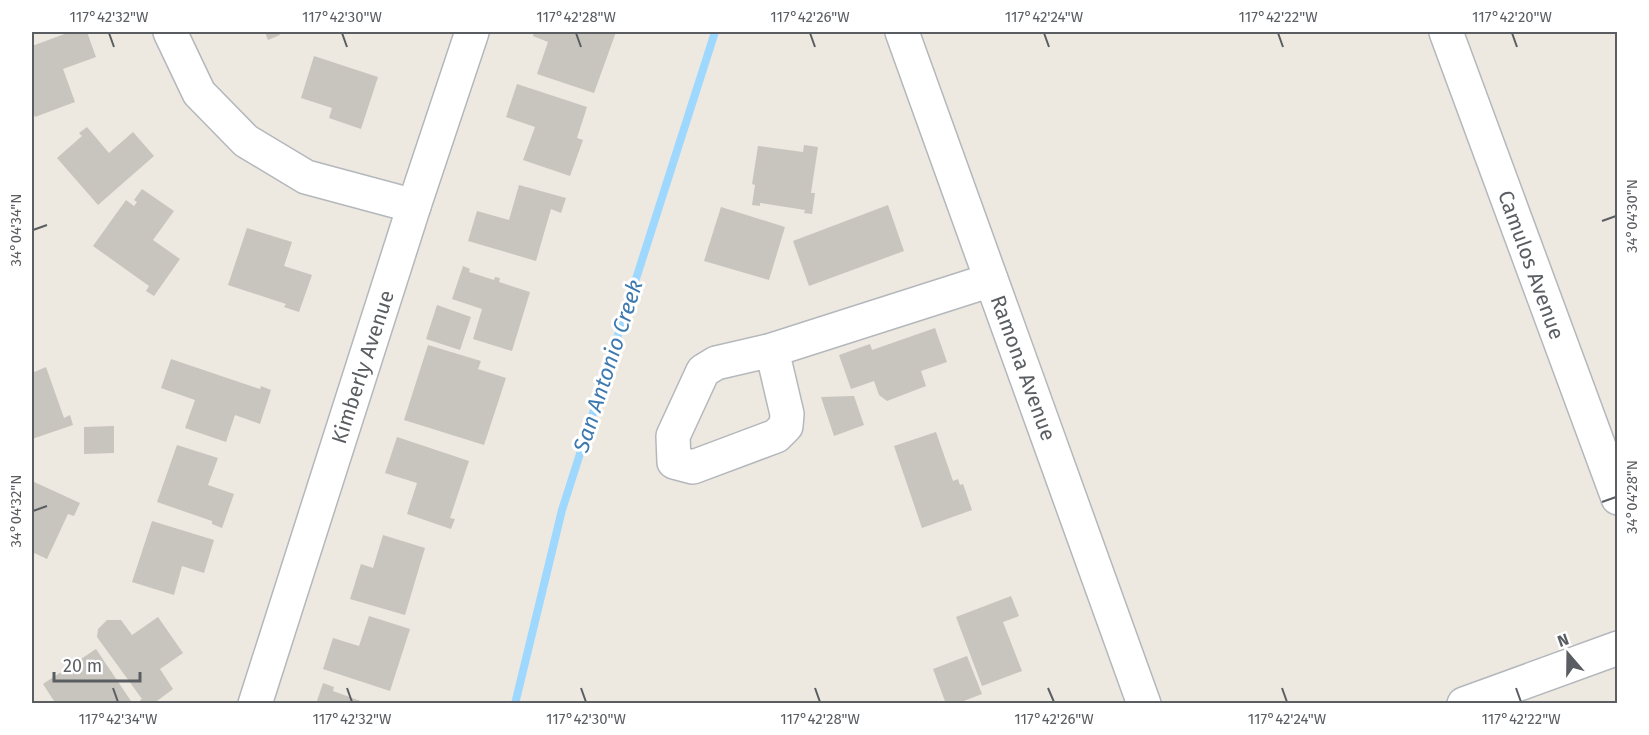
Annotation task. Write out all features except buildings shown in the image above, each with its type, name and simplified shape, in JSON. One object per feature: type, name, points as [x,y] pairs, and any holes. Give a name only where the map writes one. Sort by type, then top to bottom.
[{"type":"street","points":[[170,32],[200,93],[246,141],[306,177],[414,206]]},
{"type":"street","name":"Kimberly Avenue","points":[[255,704],[472,32]]},
{"type":"street","name":"Ramona Avenue","points":[[902,32],[1144,704]]},
{"type":"street","name":"Camulos Avenue","points":[[1446,32],[1617,498]]},
{"type":"street","points":[[772,350],[991,280]]},
{"type":"street","points":[[1464,704],[1617,648]]},
{"type":"waterway","name":"San Antonio Creek","points":[[515,704],[562,510],[715,32]]}]
